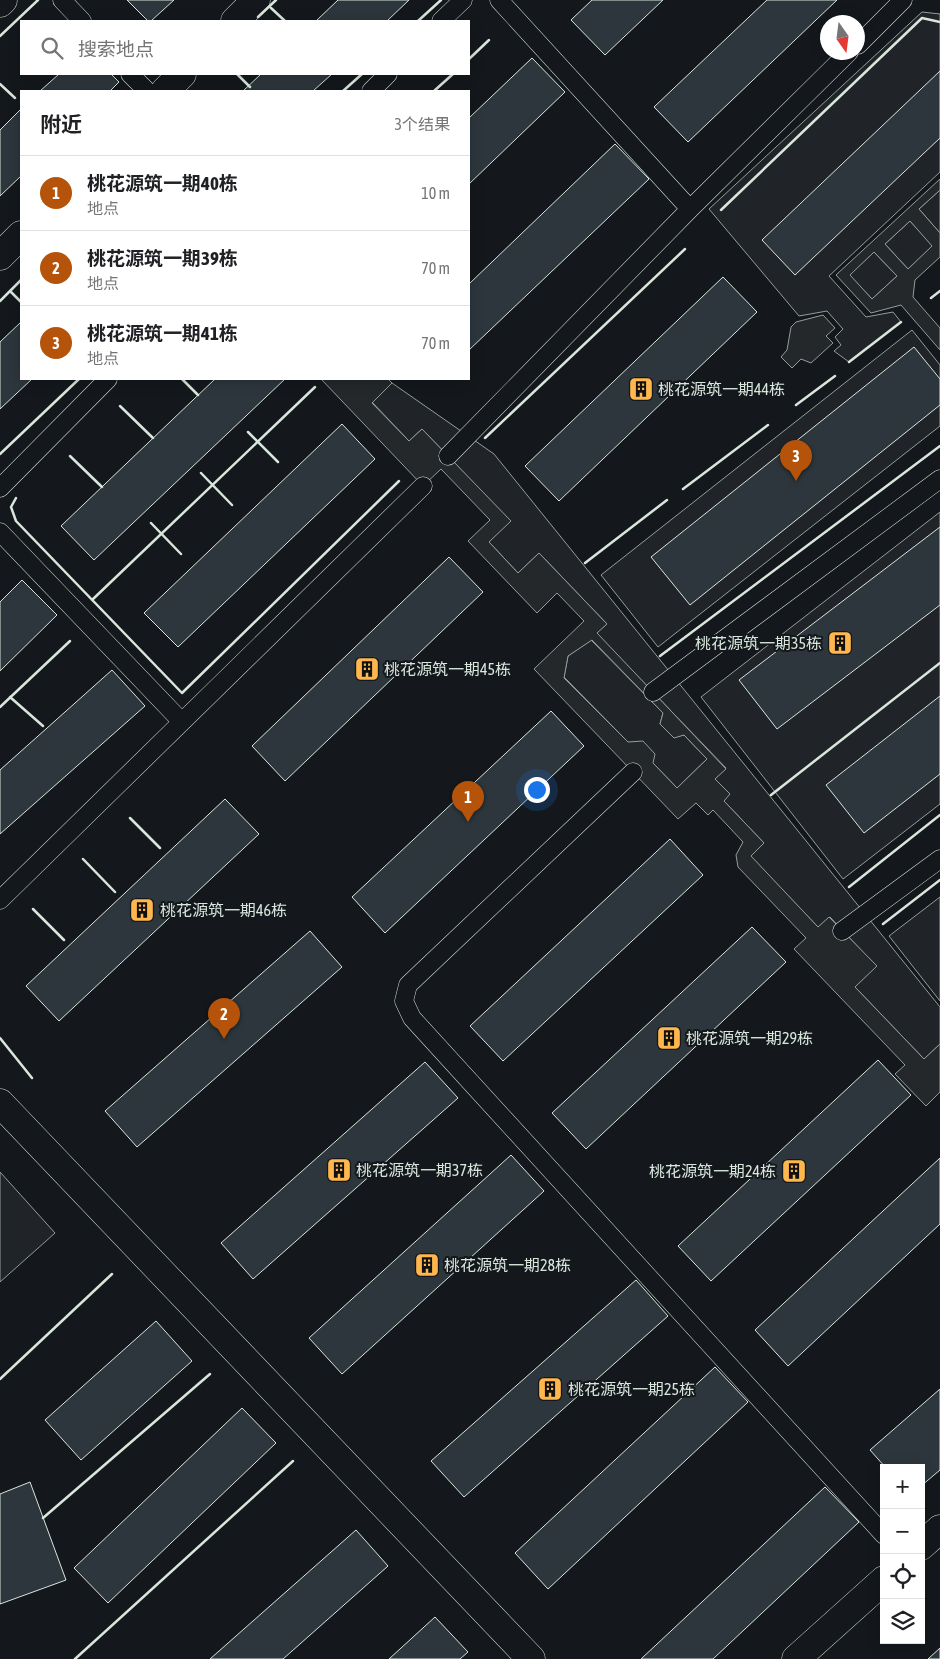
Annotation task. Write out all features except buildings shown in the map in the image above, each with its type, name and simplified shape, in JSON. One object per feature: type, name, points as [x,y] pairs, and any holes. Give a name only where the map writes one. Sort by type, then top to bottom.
[{"type":"street","points":[[236,20],[256,0]]},
{"type":"street","points":[[166,90],[181,75]]},
{"type":"street","points":[[0,256],[20,236]]},
{"type":"street","points":[[0,1103],[531,1659]]},
{"type":"street","points":[[925,1542],[940,1529]]},
{"type":"street","points":[[796,1659],[880,1584]]},
{"type":"lane","points":[[62,0],[81,20]]},
{"type":"lane","points":[[443,20],[463,0]]},
{"type":"lane","points":[[500,0],[690,209]]},
{"type":"lane","points":[[865,38],[903,0]]},
{"type":"lane","points":[[448,456],[690,209],[842,60]]},
{"type":"lane","points":[[131,75],[145,90]]},
{"type":"lane","points":[[372,90],[387,75]]},
{"type":"lane","points":[[0,488],[107,380]]},
{"type":"lane","points":[[653,692],[940,479]]},
{"type":"lane","points":[[0,900],[423,486]]},
{"type":"lane","points":[[0,532],[182,722]]},
{"type":"lane","points":[[633,772],[408,985],[404,1001],[412,1018],[880,1531]]},
{"type":"lane","points":[[842,931],[940,859]]},
{"type":"shaded area","points":[[922,12],[940,14],[940,172],[829,276],[866,317],[893,312],[901,322],[849,362],[834,351],[841,345],[835,337],[843,329],[827,311],[799,316],[709,209]]},
{"type":"shaded area","points":[[940,179],[940,190],[919,209],[940,233],[940,257],[915,280],[913,297],[940,328],[940,350],[901,305],[871,313],[836,275]],"holes":[[[910,221],[932,246],[908,269],[885,244]],[[874,252],[897,276],[872,299],[850,275]]]},
{"type":"shaded area","points":[[940,190],[940,233],[919,209]]},
{"type":"shaded area","points":[[910,221],[933,246],[908,269],[885,244]]},
{"type":"shaded area","points":[[874,252],[897,276],[872,299],[849,275]]},
{"type":"shaded area","points":[[823,315],[835,328],[826,336],[833,343],[811,363],[801,359],[792,368],[781,357],[787,350],[791,327],[796,322]]},
{"type":"shaded area","points":[[912,330],[940,365],[940,426],[658,647],[601,575]]},
{"type":"shaded area","points":[[322,380],[389,380],[392,383],[372,403],[409,441],[422,429],[511,521],[489,542],[518,573],[539,553],[607,624],[597,633],[726,769],[715,779],[730,794],[724,801],[764,843],[751,856],[818,927],[829,917],[877,966],[855,987],[924,1059],[940,1044],[940,1092],[926,1106],[895,1074],[905,1065],[794,949],[806,938],[738,867],[736,855],[743,842],[713,810],[708,815],[696,803],[678,819],[534,669],[584,621],[557,593],[537,613],[468,541],[490,520],[441,469],[423,486]],"holes":[[[592,640],[663,713],[660,724],[674,738],[684,735],[707,759],[677,788],[653,763],[655,754],[643,741],[628,742],[564,678],[568,656]]]},
{"type":"shaded area","points":[[392,383],[494,454],[940,1007],[940,1044],[924,1059],[855,987],[876,966],[830,917],[818,927],[750,856],[764,843],[724,801],[715,779],[726,768],[596,633],[607,624],[539,553],[518,573],[489,542],[510,521],[422,429],[409,441],[372,402]]},
{"type":"shaded area","points":[[940,512],[940,804],[843,879],[701,697]]},
{"type":"shaded area","points":[[591,640],[663,713],[660,724],[674,737],[684,735],[707,759],[677,788],[653,763],[628,742],[564,677],[568,656]]},
{"type":"shaded area","points":[[940,897],[940,1001],[889,936]]},
{"type":"shaded area","points":[[0,1172],[55,1233],[0,1282]]},
{"type":"wall","points":[[0,36],[38,0]]},
{"type":"wall","points":[[258,17],[276,0]]},
{"type":"wall","points":[[419,20],[441,0]]},
{"type":"wall","points":[[271,8],[284,20]]},
{"type":"wall","points":[[721,210],[922,18],[940,22]]},
{"type":"wall","points":[[470,58],[489,40]]},
{"type":"wall","points":[[238,75],[250,87]]},
{"type":"wall","points":[[344,90],[361,75]]},
{"type":"wall","points":[[435,90],[452,75]]},
{"type":"wall","points":[[0,84],[15,98]]},
{"type":"wall","points":[[485,438],[685,249]]},
{"type":"wall","points":[[0,301],[20,281]]},
{"type":"wall","points":[[10,291],[20,301]]},
{"type":"wall","points":[[931,298],[940,291]]},
{"type":"wall","points":[[849,362],[901,322]]},
{"type":"wall","points":[[796,405],[835,376]]},
{"type":"wall","points":[[0,454],[78,380]]},
{"type":"wall","points":[[183,380],[198,395]]},
{"type":"wall","points":[[92,600],[315,387]]},
{"type":"wall","points":[[120,406],[153,438]]},
{"type":"wall","points":[[683,489],[768,425]]},
{"type":"wall","points":[[248,432],[278,462]]},
{"type":"wall","points":[[660,656],[940,446]]},
{"type":"wall","points":[[70,456],[102,487]]},
{"type":"wall","points":[[201,473],[232,505]]},
{"type":"wall","points":[[16,498],[11,507],[16,521],[182,693],[399,481]]},
{"type":"wall","points":[[585,563],[667,500]]},
{"type":"wall","points":[[151,523],[181,554]]},
{"type":"wall","points":[[0,707],[70,641]]},
{"type":"wall","points":[[771,795],[940,663]]},
{"type":"wall","points":[[10,697],[43,726]]},
{"type":"wall","points":[[849,887],[940,815]]},
{"type":"wall","points":[[130,818],[160,848]]},
{"type":"wall","points":[[83,859],[115,892]]},
{"type":"wall","points":[[883,924],[940,880]]},
{"type":"wall","points":[[33,909],[64,940]]},
{"type":"wall","points":[[0,1038],[32,1078]]},
{"type":"wall","points":[[0,1379],[112,1274]]},
{"type":"wall","points":[[43,1518],[210,1374]]},
{"type":"wall","points":[[75,1659],[293,1461]]},
{"type":"place","name":"桃花源筑一期44栋","points":[[641,389]]},
{"type":"place","name":"桃花源筑一期41栋","points":[[796,481]]},
{"type":"place","name":"桃花源筑一期35栋","points":[[840,643]]},
{"type":"place","name":"桃花源筑一期45栋","points":[[367,669]]},
{"type":"place","name":"桃花源筑一期40栋","points":[[468,822]]},
{"type":"place","name":"桃花源筑一期46栋","points":[[142,910]]},
{"type":"place","name":"桃花源筑一期29栋","points":[[669,1038]]},
{"type":"place","name":"桃花源筑一期39栋","points":[[224,1039]]},
{"type":"place","name":"桃花源筑一期37栋","points":[[339,1170]]},
{"type":"place","name":"桃花源筑一期24栋","points":[[794,1171]]},
{"type":"place","name":"桃花源筑一期28栋","points":[[427,1265]]},
{"type":"place","name":"桃花源筑一期25栋","points":[[550,1389]]}]
